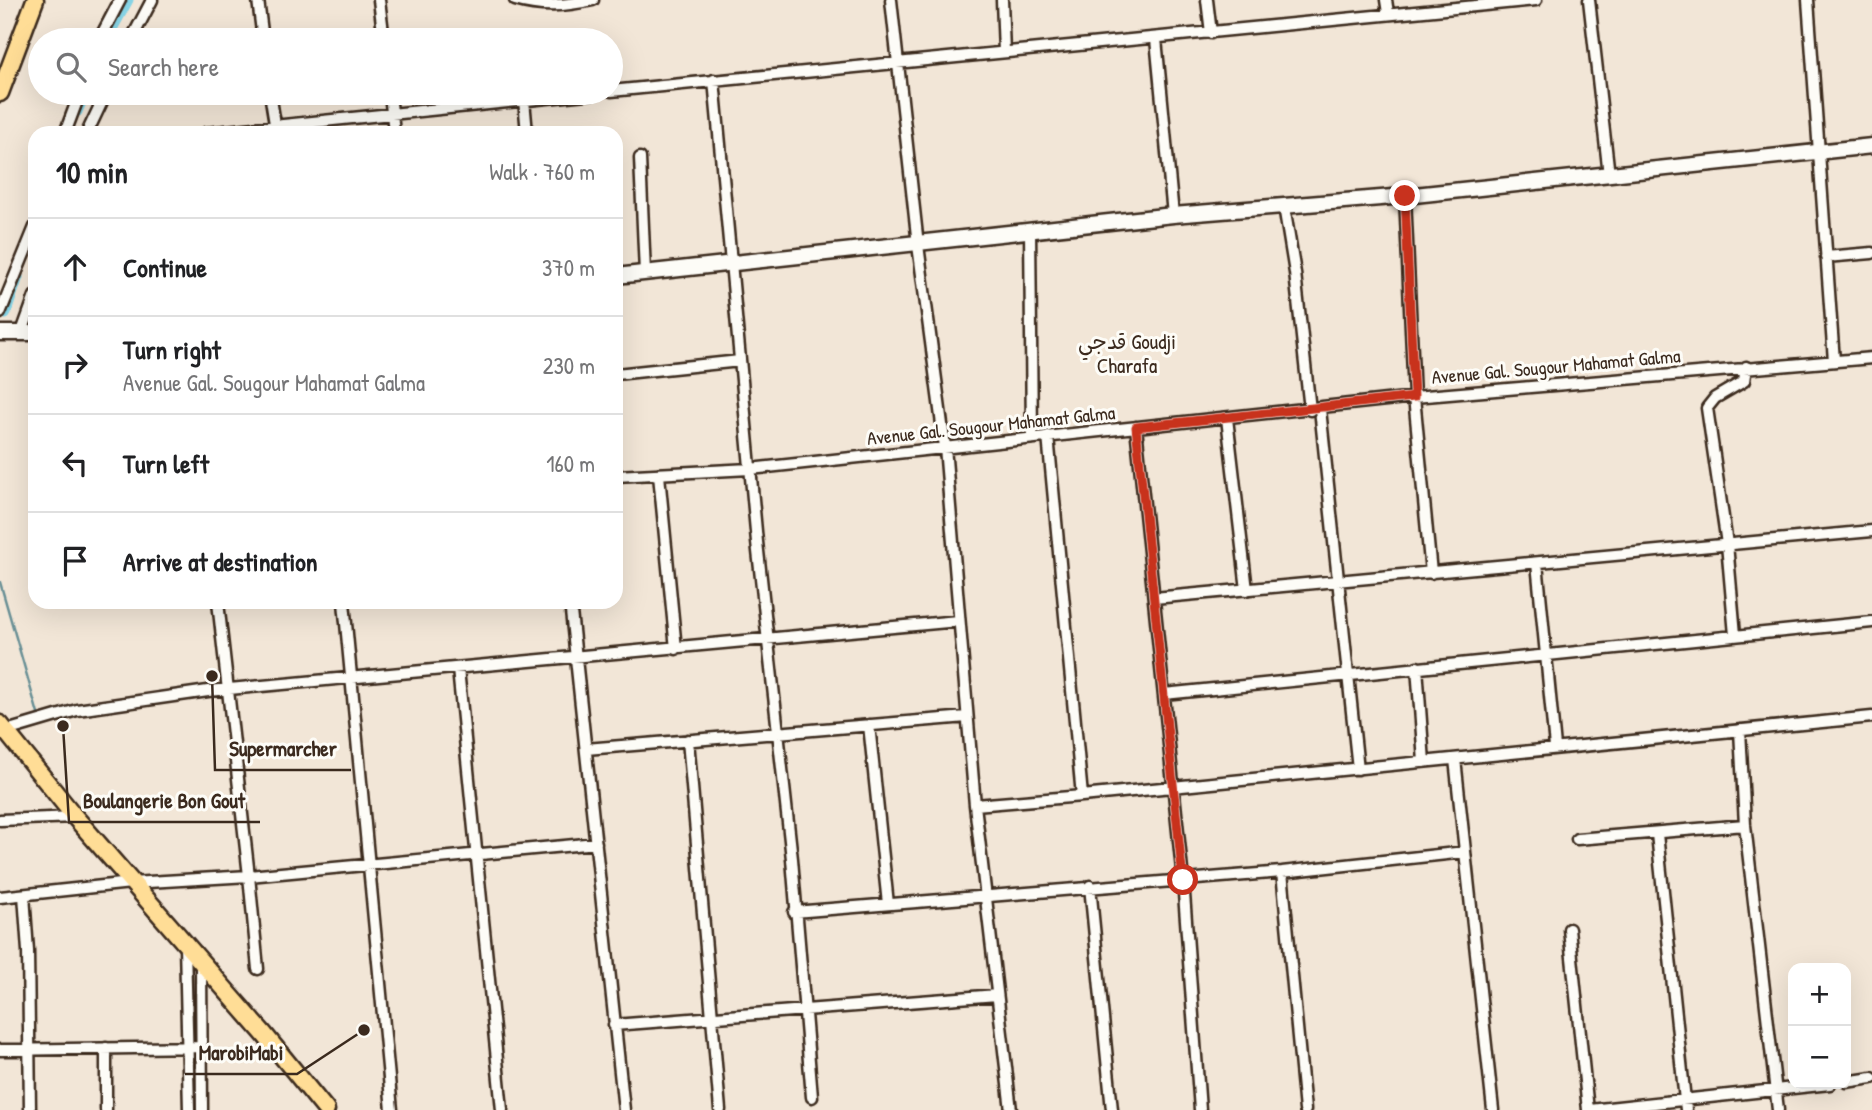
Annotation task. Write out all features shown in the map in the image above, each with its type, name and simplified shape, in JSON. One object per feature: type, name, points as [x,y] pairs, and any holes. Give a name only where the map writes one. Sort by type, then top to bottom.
[{"type":"highway","points":[[0,93],[3,75],[34,0]]},
{"type":"highway","points":[[2,730],[326,1110]]},
{"type":"main road","points":[[623,275],[1173,215],[1405,196],[1609,175],[1817,149],[1872,146]]},
{"type":"main road","points":[[0,333],[28,332]]},
{"type":"street","points":[[105,28],[120,0]]},
{"type":"street","points":[[137,28],[152,0]]},
{"type":"street","points":[[258,0],[262,28]]},
{"type":"street","points":[[379,0],[382,28]]},
{"type":"street","points":[[514,0],[534,6],[593,0]]},
{"type":"street","points":[[891,0],[918,245],[945,447],[975,806],[1011,1110]]},
{"type":"street","points":[[1002,0],[1004,52]]},
{"type":"street","points":[[1207,0],[1211,33]]},
{"type":"street","points":[[1386,0],[1388,13]]},
{"type":"street","points":[[623,90],[1536,0]]},
{"type":"street","points":[[1589,0],[1609,175]]},
{"type":"street","points":[[1808,0],[1834,361]]},
{"type":"street","points":[[1156,39],[1173,215]]},
{"type":"street","points":[[714,80],[750,469],[792,859],[794,912],[812,1097]]},
{"type":"street","points":[[68,126],[76,105]]},
{"type":"street","points":[[90,126],[100,105]]},
{"type":"street","points":[[272,105],[275,126]]},
{"type":"street","points":[[392,105],[394,126]]},
{"type":"street","points":[[305,126],[477,105]]},
{"type":"street","points":[[524,105],[526,126]]},
{"type":"street","points":[[640,159],[645,273]]},
{"type":"street","points":[[1405,196],[1414,397],[1431,573]]},
{"type":"street","points":[[1284,206],[1338,581],[1358,769]]},
{"type":"street","points":[[1030,230],[1032,438]]},
{"type":"street","points":[[0,313],[28,243]]},
{"type":"street","points":[[1826,257],[1872,253]]},
{"type":"street","name":"Avenue Gal. Sougour Mahamat Galma","points":[[623,476],[750,469],[1414,397],[1872,358]]},
{"type":"street","points":[[623,373],[740,361]]},
{"type":"street","points":[[1735,635],[1727,544],[1707,408],[1714,398],[1744,381],[1746,368]]},
{"type":"street","points":[[1227,418],[1247,590]]},
{"type":"street","points":[[1136,427],[1183,880],[1200,1110]]},
{"type":"street","points":[[1048,436],[1082,796]]},
{"type":"street","points":[[659,474],[676,649]]},
{"type":"street","points":[[1154,598],[1872,531]]},
{"type":"street","points":[[1537,563],[1555,747]]},
{"type":"street","points":[[219,609],[258,970]]},
{"type":"street","points":[[345,609],[392,1110]]},
{"type":"street","points":[[571,609],[624,1110]]},
{"type":"street","points":[[2,730],[77,710],[228,690],[958,621]]},
{"type":"street","points":[[1164,694],[1872,622]]},
{"type":"street","points":[[1417,667],[1424,762]]},
{"type":"street","points":[[458,669],[502,1110]]},
{"type":"street","points":[[586,749],[967,717]]},
{"type":"street","points":[[975,806],[1872,718]]},
{"type":"street","points":[[869,725],[888,904]]},
{"type":"street","points":[[1740,730],[1745,825],[1778,1110]]},
{"type":"street","points":[[688,740],[720,1110]]},
{"type":"street","points":[[1455,759],[1493,1110]]},
{"type":"street","points":[[0,820],[75,817]]},
{"type":"street","points":[[1577,839],[1745,825]]},
{"type":"street","points":[[1657,834],[1686,1106]]},
{"type":"street","points":[[0,897],[131,883],[249,876],[596,843]]},
{"type":"street","points":[[794,912],[1282,872],[1465,852]]},
{"type":"street","points":[[1282,872],[1305,1110]]},
{"type":"street","points":[[1090,887],[1112,1110]]},
{"type":"street","points":[[24,895],[30,1110]]},
{"type":"street","points":[[1569,929],[1589,1110],[1686,1106],[1791,1089]]},
{"type":"street","points":[[185,945],[189,1110]]},
{"type":"street","points":[[201,963],[202,1110]]},
{"type":"street","points":[[614,1025],[997,995]]},
{"type":"street","points":[[0,1050],[202,1047]]},
{"type":"street","points":[[106,1048],[107,1110]]},
{"type":"street","points":[[1851,1081],[1872,1078]]},
{"type":"waterway","points":[[114,28],[129,0]]},
{"type":"waterway","points":[[78,112],[81,105]]},
{"type":"waterway","points":[[6,315],[19,277]]},
{"type":"waterway","points":[[0,582],[38,714]]},
{"type":"place","name":"Supermarcher","points":[[212,676]]},
{"type":"place","name":"Boulangerie Bon Gout","points":[[63,726]]},
{"type":"place","name":"MarobiMabi","points":[[364,1030]]},
{"type":"district","name":"قدجي Goudji Charafa","points":[[1127,354]]},
{"type":"route","points":[[1183,880],[1136,427],[1414,397],[1405,196]]}]
